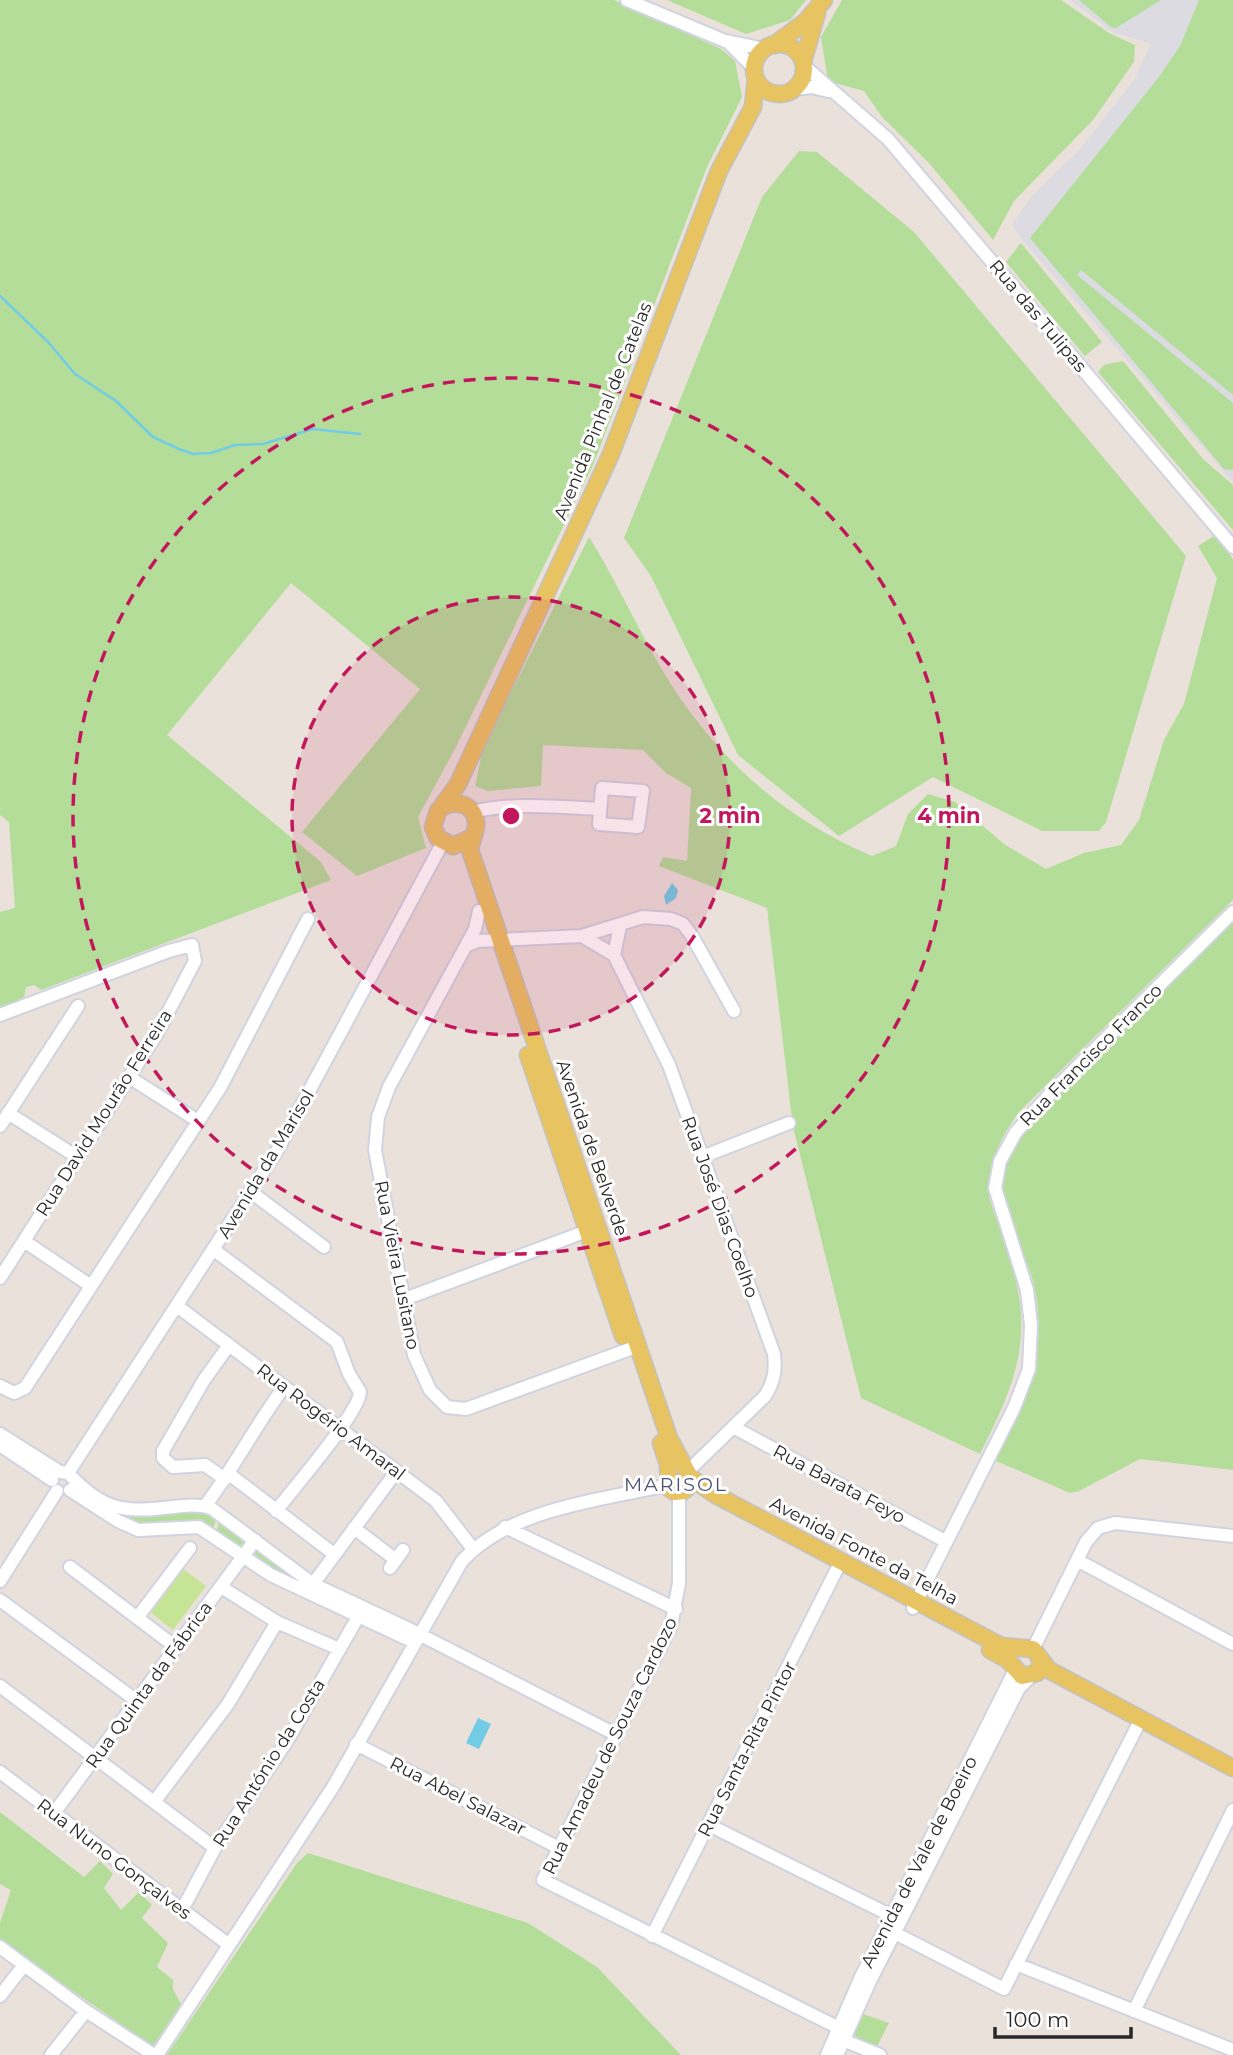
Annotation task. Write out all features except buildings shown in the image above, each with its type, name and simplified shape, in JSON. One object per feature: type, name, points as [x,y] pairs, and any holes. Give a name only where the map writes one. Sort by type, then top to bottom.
[{"type":"main road","points":[[748,121],[753,107],[759,55],[804,22],[822,2]]},
{"type":"main road","points":[[748,121],[776,94],[794,89],[802,79],[810,26],[822,2]]},
{"type":"main road","points":[[769,47],[792,49],[803,64]]},
{"type":"main road","points":[[755,74],[766,90],[776,94]]},
{"type":"main road","name":"Avenida Pinhal de Catelas","points":[[442,806],[458,784],[611,454],[719,170],[748,121]]},
{"type":"main road","name":"Avenida de Belverde","points":[[471,751],[471,811],[476,825],[470,849],[495,939],[587,1231],[669,1438],[680,1480]]},
{"type":"main road","points":[[442,806],[457,803],[471,811]]},
{"type":"main road","name":"Avenida de Belverde","points":[[442,806],[435,816],[433,828],[465,866],[479,911],[495,939],[633,1348]]},
{"type":"main road","points":[[448,844],[471,838]]},
{"type":"main road","name":"Avenida Fonte da Telha","points":[[680,1480],[714,1494],[914,1604],[1032,1662],[1233,1777]]},
{"type":"main road","name":"Avenida Fonte da Telha","points":[[914,1604],[1002,1656],[1022,1676],[1032,1662]]},
{"type":"main road","points":[[1014,1668],[1015,1655],[1032,1662]]},
{"type":"main road","name":"Avenida Fonte da Telha","points":[[1139,1723],[1233,1768]]},
{"type":"street","points":[[627,0],[725,41],[741,52],[755,74]]},
{"type":"street","points":[[725,41],[769,47]]},
{"type":"street","name":"Rua das Tulipas","points":[[803,64],[888,139],[1233,547]]},
{"type":"street","points":[[794,89],[812,87],[835,94]]},
{"type":"street","points":[[471,811],[495,806],[529,805],[600,809]]},
{"type":"street","name":"Avenida da Marisol","points":[[0,1581],[251,1192],[322,1072],[448,844]]},
{"type":"street","name":"Rua Vieira Lusitano","points":[[479,911],[467,945],[390,1087],[378,1117],[375,1150],[414,1355],[430,1390],[447,1407],[466,1409],[633,1348]]},
{"type":"street","name":"Rua Francisco Franco","points":[[914,1604],[1014,1408],[1029,1369],[1031,1325],[1028,1301],[995,1188],[1000,1161],[1016,1132],[1050,1094],[1233,912]]},
{"type":"street","points":[[467,945],[495,939],[582,936],[643,917],[660,916],[683,924],[734,1011]]},
{"type":"street","points":[[0,1386],[14,1393],[25,1388],[232,1067],[308,919]]},
{"type":"street","points":[[582,936],[614,955],[620,926]]},
{"type":"street","name":"Rua David Mourão Ferreira","points":[[0,1015],[192,944],[195,961],[156,1035],[0,1278]]},
{"type":"street","name":"Rua José Dias Coelho","points":[[614,955],[669,1065],[774,1354],[776,1369],[772,1385],[765,1396],[680,1480]]},
{"type":"street","points":[[0,1126],[78,1006]]},
{"type":"street","points":[[130,1077],[198,1121]]},
{"type":"street","points":[[8,1113],[77,1157]]},
{"type":"street","points":[[702,1157],[789,1123]]},
{"type":"street","points":[[251,1192],[324,1247]]},
{"type":"street","points":[[402,1300],[587,1231]]},
{"type":"street","points":[[24,1241],[91,1286]]},
{"type":"street","points":[[214,1250],[339,1345],[347,1370],[361,1395],[339,1429],[276,1511]]},
{"type":"street","name":"Rua Rogério Amaral","points":[[177,1307],[442,1506],[473,1549]]},
{"type":"street","points":[[229,1345],[204,1380],[163,1451],[166,1462],[173,1467],[205,1465],[227,1477],[334,1554]]},
{"type":"street","points":[[205,1506],[227,1477],[252,1430],[284,1387]]},
{"type":"street","name":"Rua Barata Feyo","points":[[733,1427],[945,1542]]},
{"type":"street","points":[[0,1433],[130,1527],[145,1531],[199,1527],[243,1557],[301,1590],[358,1617],[416,1639]]},
{"type":"street","points":[[0,1445],[63,1481],[126,1511],[191,1504],[205,1506],[313,1584],[416,1639],[617,1735]]},
{"type":"street","points":[[313,1584],[396,1472]]},
{"type":"street","points":[[0,1947],[86,2011],[155,2055],[333,1787],[453,1571],[473,1549],[505,1527],[529,1518],[680,1480]]},
{"type":"street","name":"Rua Amadeu de Souza Cardozo","points":[[680,1480],[676,1609],[671,1626],[542,1880],[880,2055]]},
{"type":"street","name":"Avenida de Vale de Boeiro","points":[[827,2055],[841,2034],[891,1931],[1019,1688],[1091,1534],[1106,1525],[1233,1536]]},
{"type":"street","points":[[505,1527],[676,1609]]},
{"type":"street","points":[[354,1528],[396,1559]]},
{"type":"street","name":"Rua Quinta da Fábrica","points":[[54,1813],[256,1541]]},
{"type":"street","points":[[137,1618],[190,1548]]},
{"type":"street","points":[[1077,1560],[1233,1644]]},
{"type":"street","name":"Rua Santa-Rita Pintor","points":[[652,1936],[839,1564]]},
{"type":"street","points":[[70,1567],[177,1648]]},
{"type":"street","points":[[222,1587],[278,1622],[339,1649]]},
{"type":"street","points":[[0,1600],[137,1701]]},
{"type":"street","name":"Rua António da Costa","points":[[182,1910],[215,1848],[287,1741],[358,1617]]},
{"type":"street","points":[[154,1802],[228,1704],[278,1622]]},
{"type":"street","name":"Avenida de Vale de Boeiro","points":[[898,1918],[1014,1668]]},
{"type":"street","points":[[0,1686],[215,1848]]},
{"type":"street","points":[[891,1931],[1003,1989],[1139,1723]]},
{"type":"street","name":"Rua Abel Salazar","points":[[356,1744],[559,1848]]},
{"type":"street","name":"Rua Nuno Gonçalves","points":[[0,1772],[229,1945]]},
{"type":"street","points":[[1134,2011],[1233,1810]]},
{"type":"street","points":[[709,1825],[898,1918]]},
{"type":"street","points":[[1016,1964],[1233,2050]]},
{"type":"street","points":[[0,1996],[24,1965]]},
{"type":"street","points":[[51,2055],[86,2011]]},
{"type":"street","name":"Avenida de Vale de Boeiro","points":[[837,2055],[841,2034]]},
{"type":"shaded area","points":[[1070,0],[1233,0],[1233,482],[1024,242],[1012,224],[1032,196],[1080,149],[1134,80],[1151,44],[1113,32]]},
{"type":"green space","points":[[0,0],[614,0],[721,49],[735,61],[742,97],[707,167],[593,465],[456,747],[418,817],[426,848],[357,876],[302,832],[420,689],[291,583],[167,735],[321,862],[331,880],[41,990],[34,985],[26,987],[24,997],[0,1008],[0,912],[15,908],[9,822],[0,815]]},
{"type":"green space","points":[[667,0],[806,0],[790,20],[746,34]]},
{"type":"green space","points":[[842,0],[1061,0],[1109,33],[1135,45],[1134,62],[1093,120],[1014,201],[993,240],[929,163],[882,117],[864,91],[828,81],[821,37]]},
{"type":"green space","points":[[1079,0],[1161,0],[1116,28],[1111,27]]},
{"type":"green space","points":[[1199,0],[1233,0],[1233,395],[1081,270],[1077,275],[1233,403],[1233,470],[1224,469],[1030,238],[1159,77],[1180,46]]},
{"type":"green space","points":[[799,151],[817,152],[914,232],[1186,556],[1106,822],[1099,831],[1042,831],[933,777],[839,836],[738,755],[651,576],[624,538],[762,197]]},
{"type":"green space","points":[[1021,243],[1102,342],[1085,356],[1006,262]]},
{"type":"green space","points":[[1123,361],[1203,459],[1233,485],[1233,530],[1098,372],[1104,365]]},
{"type":"green space","points":[[1214,536],[1233,559],[1233,900],[1019,1112],[1001,1141],[993,1162],[989,1197],[1018,1290],[1021,1339],[1011,1384],[980,1454],[861,1398],[793,1127],[767,908],[659,866],[663,857],[687,861],[691,788],[666,773],[643,750],[543,745],[541,786],[488,791],[475,786],[483,748],[589,537],[653,654],[695,719],[745,774],[804,820],[872,856],[896,846],[908,814],[928,794],[955,802],[1004,844],[1046,869],[1084,853],[1121,845],[1139,820],[1164,740],[1184,704],[1217,578],[1198,546]]},
{"type":"green space","points":[[1233,919],[1233,1470],[1140,1459],[1079,1491],[1070,1493],[994,1460],[1024,1401],[1036,1361],[1038,1340],[1036,1295],[1032,1277],[1006,1206],[1003,1188],[1009,1152],[1030,1124]]},
{"type":"green space","points":[[198,1509],[217,1516],[213,1530],[151,1527],[117,1513],[134,1516]]},
{"type":"green space","points":[[220,1519],[247,1542],[241,1549],[216,1532]]},
{"type":"green space","points":[[258,1549],[310,1587],[295,1583],[253,1557]]},
{"type":"green space","points":[[182,1568],[206,1586],[173,1630],[150,1612]]},
{"type":"green space","points":[[0,1812],[84,1877],[100,1861],[113,1874],[104,1888],[121,1910],[139,1892],[152,1905],[142,1918],[168,1943],[157,1967],[173,1980],[173,1989],[181,2004],[153,2046],[0,1941],[0,1923],[11,1890],[0,1884]]},
{"type":"green space","points":[[308,1853],[528,1923],[597,1967],[681,2055],[167,2055],[297,1863]]},
{"type":"green space","points":[[860,2013],[889,2023],[876,2048],[854,2035]]},
{"type":"water","points":[[672,883],[678,890],[676,898],[666,905],[664,896]]},
{"type":"water","points":[[478,1718],[491,1724],[479,1749],[466,1743]]},
{"type":"waterway","points":[[0,296],[49,343],[75,374],[116,401],[153,437],[179,449],[193,454],[211,453],[235,445],[263,444],[313,429],[360,434]]},
{"type":"district","name":"MARISOL","points":[[676,1484]]}]
